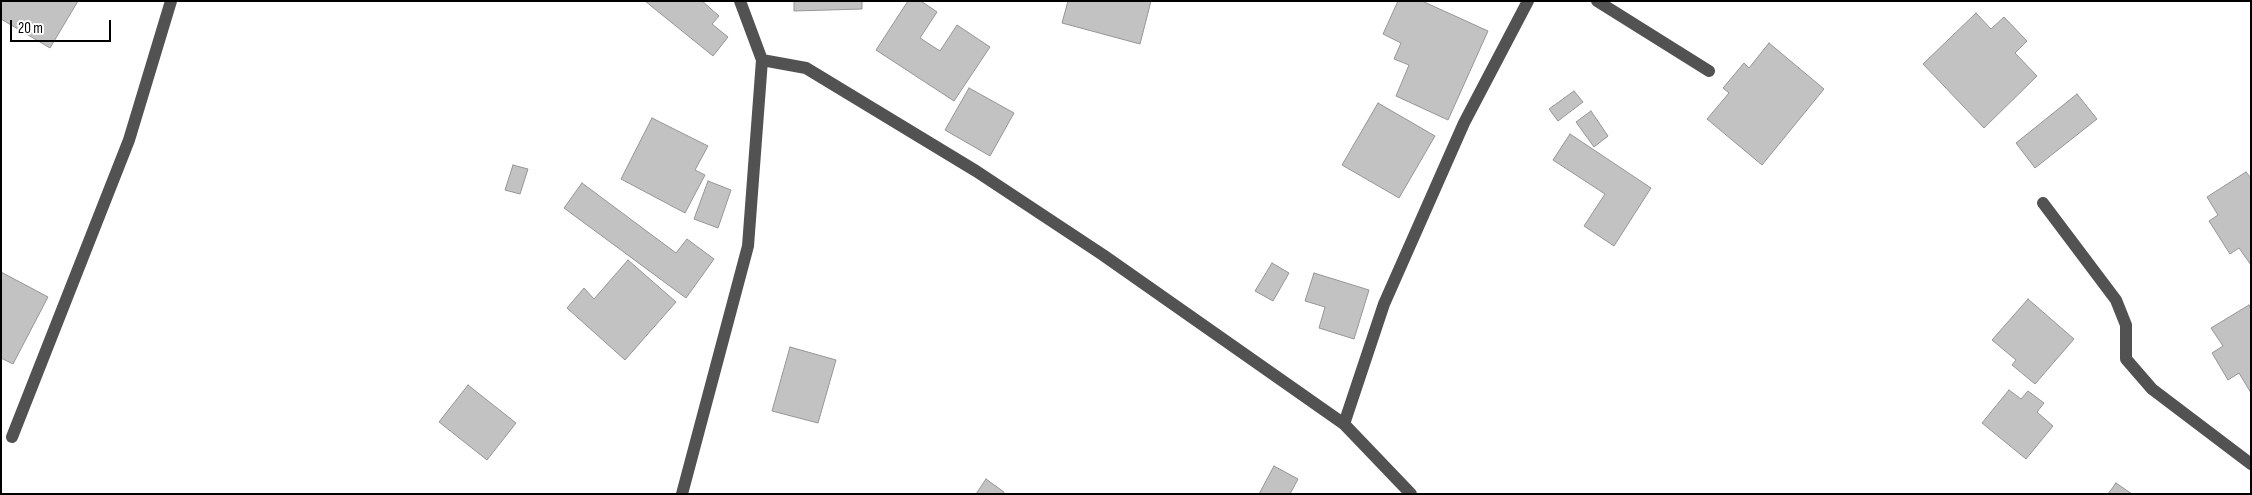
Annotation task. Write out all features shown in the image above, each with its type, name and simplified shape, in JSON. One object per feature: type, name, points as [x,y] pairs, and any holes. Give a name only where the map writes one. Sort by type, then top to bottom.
[{"type":"street","points":[[12,437],[130,140],[171,1]]},
{"type":"street","points":[[682,494],[748,246],[762,60],[740,1]]},
{"type":"street","points":[[1344,424],[1392,286],[1464,123],[1528,1]]},
{"type":"street","points":[[1597,1],[1709,71]]},
{"type":"street","points":[[762,60],[806,68],[976,171],[1103,255],[1344,424],[1411,494]]},
{"type":"street","points":[[2043,203],[2116,300],[2126,325],[2126,359],[2152,389],[2251,464]]},
{"type":"building","points":[[1,1],[78,1],[50,48],[1,19]]},
{"type":"building","points":[[645,1],[702,1],[719,16],[712,24],[728,37],[713,56]]},
{"type":"building","points":[[794,1],[862,1],[862,9],[794,11]]},
{"type":"building","points":[[908,1],[921,1],[937,12],[920,38],[940,51],[957,25],[990,47],[954,101],[876,50]]},
{"type":"building","points":[[1068,1],[1151,1],[1140,44],[1062,23]]},
{"type":"building","points":[[1398,1],[1422,1],[1488,31],[1448,120],[1396,96],[1409,65],[1394,59],[1401,43],[1383,34]]},
{"type":"building","points":[[1976,13],[1991,29],[2004,17],[2027,41],[2015,53],[2037,76],[1984,128],[1923,64]]},
{"type":"building","points":[[1769,43],[1824,89],[1762,165],[1707,119],[1729,93],[1723,88],[1744,63],[1749,68]]},
{"type":"building","points":[[969,88],[1014,113],[990,156],[945,130]]},
{"type":"building","points":[[1574,91],[1583,102],[1558,121],[1549,109]]},
{"type":"building","points":[[2077,94],[2097,119],[2035,168],[2016,143]]},
{"type":"building","points":[[1378,103],[1435,136],[1399,198],[1342,165]]},
{"type":"building","points":[[1591,111],[1608,136],[1594,147],[1576,122]]},
{"type":"building","points":[[652,118],[708,146],[695,170],[705,175],[685,213],[621,179]]},
{"type":"building","points":[[1570,134],[1651,188],[1614,246],[1584,226],[1605,194],[1553,160]]},
{"type":"building","points":[[513,165],[528,169],[520,194],[505,190]]},
{"type":"building","points":[[2246,172],[2251,178],[2251,265],[2239,248],[2230,254],[2209,221],[2218,215],[2207,197]]},
{"type":"building","points":[[708,181],[731,190],[718,228],[694,219]]},
{"type":"building","points":[[582,183],[676,253],[687,239],[714,259],[686,298],[564,208]]},
{"type":"building","points":[[628,260],[676,302],[625,360],[567,308],[584,288],[594,299]]},
{"type":"building","points":[[1272,263],[1289,273],[1273,301],[1255,291]]},
{"type":"building","points":[[1,272],[48,297],[13,364],[1,358]]},
{"type":"building","points":[[1314,273],[1369,290],[1354,339],[1319,328],[1325,307],[1305,301]]},
{"type":"building","points":[[2028,299],[2074,339],[2035,384],[2012,365],[2016,360],[1992,340]]},
{"type":"building","points":[[2249,305],[2251,309],[2251,393],[2239,373],[2228,380],[2212,353],[2223,346],[2211,328]]},
{"type":"building","points":[[790,347],[836,360],[818,423],[772,411]]},
{"type":"building","points":[[468,385],[516,423],[487,460],[439,422]]},
{"type":"building","points":[[2009,390],[2021,399],[2028,391],[2044,403],[2037,412],[2053,426],[2026,459],[1982,423]]},
{"type":"building","points":[[1274,466],[1298,479],[1290,494],[1259,494]]},
{"type":"building","points":[[986,479],[1004,492],[1003,494],[976,494]]},
{"type":"building","points":[[2116,483],[2132,494],[2108,494]]}]
